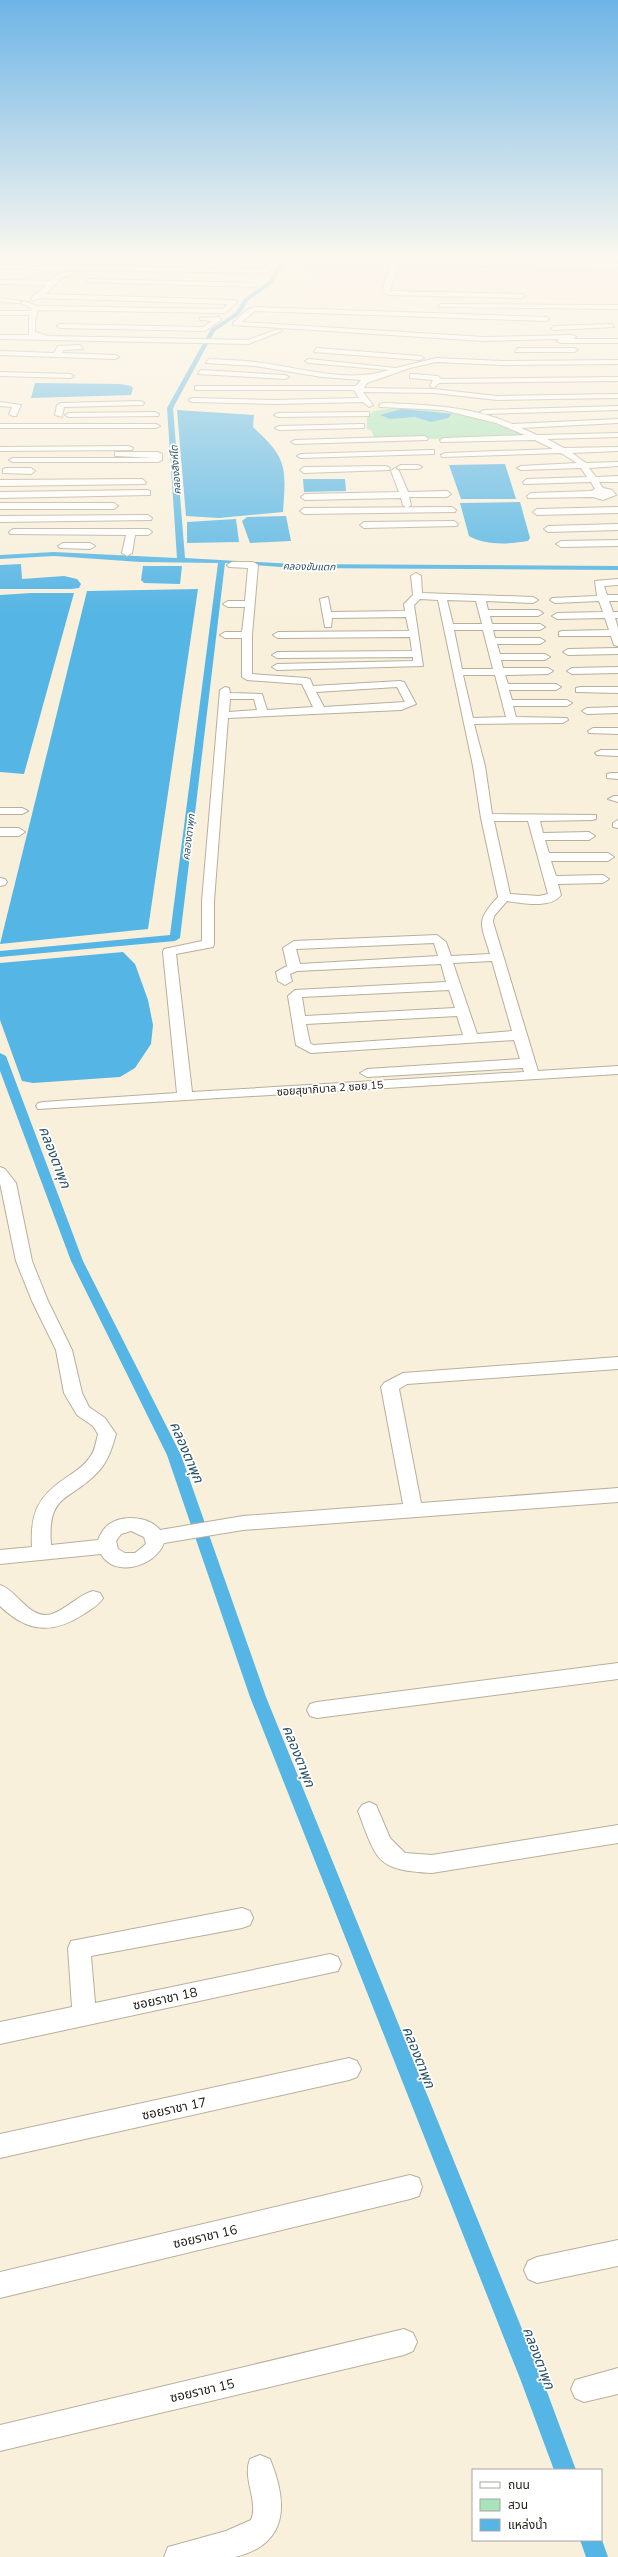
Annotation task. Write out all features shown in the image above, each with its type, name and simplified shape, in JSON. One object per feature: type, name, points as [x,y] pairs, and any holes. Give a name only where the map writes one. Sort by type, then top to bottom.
[{"type":"street","points":[[361,377],[372,378]]},
{"type":"street","points":[[425,377],[504,381],[618,378]]},
{"type":"street","points":[[358,389],[364,381],[372,378]]},
{"type":"street","points":[[386,387],[433,386],[438,379]]},
{"type":"street","points":[[554,380],[560,390]]},
{"type":"street","points":[[198,388],[256,390],[423,390],[473,396],[524,398],[618,396]]},
{"type":"street","points":[[600,388],[605,396]]},
{"type":"street","points":[[358,389],[367,407],[361,421],[365,433],[393,468],[404,495],[407,510],[407,525]]},
{"type":"street","points":[[548,390],[571,389]]},
{"type":"street","points":[[519,390],[531,410]]},
{"type":"street","points":[[192,400],[367,407]]},
{"type":"street","points":[[140,403],[67,404],[61,406],[56,415],[155,414]]},
{"type":"street","points":[[0,404],[17,404],[17,415],[4,426],[2,447],[155,448]]},
{"type":"street","points":[[278,415],[383,405],[422,405],[470,413],[512,426],[563,451],[584,466],[594,480],[598,494],[614,510],[618,525],[548,529]]},
{"type":"street","points":[[470,413],[618,408]]},
{"type":"street","points":[[512,426],[618,421]]},
{"type":"street","points":[[4,426],[156,426]]},
{"type":"street","points":[[279,428],[424,438]]},
{"type":"street","points":[[295,442],[365,433]]},
{"type":"street","points":[[444,440],[618,435]]},
{"type":"street","points":[[445,455],[618,449]]},
{"type":"street","points":[[301,456],[431,452]]},
{"type":"street","points":[[13,460],[158,460],[158,454],[118,454]]},
{"type":"street","points":[[13,532],[19,528],[33,483],[40,471],[39,460]]},
{"type":"street","points":[[521,468],[618,464]]},
{"type":"street","points":[[304,470],[418,467]]},
{"type":"street","points":[[6,471],[40,471]]},
{"type":"street","points":[[527,482],[618,479]]},
{"type":"street","points":[[0,483],[142,482]]},
{"type":"street","points":[[531,496],[615,493]]},
{"type":"street","points":[[0,494],[147,494]]},
{"type":"street","points":[[305,497],[447,494]]},
{"type":"street","points":[[0,506],[114,506]]},
{"type":"street","points":[[128,518],[130,506]]},
{"type":"street","points":[[304,511],[452,510]]},
{"type":"street","points":[[537,512],[614,510]]},
{"type":"street","points":[[0,519],[148,518]]},
{"type":"street","points":[[364,525],[454,524]]},
{"type":"street","points":[[63,546],[91,548],[94,532]]},
{"type":"street","points":[[127,553],[131,532]]},
{"type":"street","points":[[2,533],[148,532]]},
{"type":"street","points":[[561,544],[618,543]]},
{"type":"street","points":[[232,565],[253,565],[247,635],[247,677],[306,681],[320,710]]},
{"type":"street","points":[[278,621],[277,669],[338,666],[414,666],[419,664],[413,629],[418,596],[416,576]]},
{"type":"street","points":[[562,634],[617,636],[613,616],[603,599],[598,583],[618,582]]},
{"type":"street","points":[[418,596],[533,600]]},
{"type":"street","points":[[442,597],[479,766],[487,818],[504,897]]},
{"type":"street","points":[[480,598],[512,721]]},
{"type":"street","points":[[555,600],[618,598]]},
{"type":"street","points":[[338,666],[331,636],[331,603],[413,629]]},
{"type":"street","points":[[228,604],[250,604]]},
{"type":"street","points":[[484,612],[538,613]]},
{"type":"street","points":[[557,616],[613,616]]},
{"type":"street","points":[[448,627],[540,627]]},
{"type":"street","points":[[277,645],[331,636],[413,629]]},
{"type":"street","points":[[277,645],[331,636],[413,629]]},
{"type":"street","points":[[331,636],[413,629]]},
{"type":"street","points":[[225,635],[247,635]]},
{"type":"street","points":[[491,641],[540,642]]},
{"type":"street","points":[[568,652],[618,651]]},
{"type":"street","points":[[495,657],[545,657]]},
{"type":"street","points":[[572,671],[618,670]]},
{"type":"street","points":[[458,672],[548,671]]},
{"type":"street","points":[[223,715],[409,706],[411,704],[397,674],[319,676]]},
{"type":"street","points":[[255,696],[263,689],[261,683],[257,681]]},
{"type":"street","points":[[310,689],[402,685]]},
{"type":"street","points":[[503,687],[556,687]]},
{"type":"street","points":[[580,690],[618,690]]},
{"type":"street","points":[[185,1097],[169,952],[208,944],[208,901],[225,693],[258,696],[263,713]]},
{"type":"street","points":[[507,703],[567,702]]},
{"type":"street","points":[[587,711],[618,710]]},
{"type":"street","points":[[468,721],[563,720]]},
{"type":"street","points":[[593,731],[618,730]]},
{"type":"street","points":[[601,753],[618,753]]},
{"type":"street","points":[[0,811],[22,811]]},
{"type":"street","points":[[487,818],[592,817]]},
{"type":"street","points":[[504,897],[523,900],[554,897],[533,818]]},
{"type":"street","points":[[0,832],[19,832]]},
{"type":"street","points":[[539,837],[589,836]]},
{"type":"street","points":[[544,857],[608,857]]},
{"type":"street","points":[[550,880],[603,879]]},
{"type":"street","points":[[367,1073],[531,1069],[487,922],[488,915],[504,897]]},
{"type":"street","points":[[296,967],[293,966],[289,948],[294,945],[431,938],[440,942],[444,960],[471,1038]]},
{"type":"street","points":[[285,981],[283,972],[296,967],[498,957]]},
{"type":"street","points":[[453,986],[300,993],[295,996],[303,1045],[311,1049],[521,1035]]},
{"type":"street","points":[[299,1020],[462,1012]]},
{"type":"street","name":"ซอยสุขาภิบาล 2 ซอย 15","points":[[42,1106],[185,1097],[531,1069],[618,1070]]},
{"type":"street","points":[[0,1172],[8,1183],[24,1261],[40,1301],[64,1350],[73,1392],[83,1411],[99,1422],[107,1434],[104,1450],[95,1465],[47,1505],[40,1531],[42,1554]]},
{"type":"street","points":[[413,1510],[391,1398],[390,1387],[394,1383],[403,1379],[618,1363]]},
{"type":"street","points":[[155,1538],[221,1526],[618,1495]]},
{"type":"street","points":[[107,1546],[110,1534],[115,1529],[127,1525],[147,1528],[155,1538]]},
{"type":"street","points":[[107,1546],[115,1557],[130,1561],[147,1556],[152,1550],[155,1538]]},
{"type":"street","points":[[0,1557],[42,1554],[107,1546]]},
{"type":"street","points":[[0,1592],[25,1616],[40,1624],[60,1619],[93,1598]]},
{"type":"street","points":[[317,1710],[618,1671]]},
{"type":"street","points":[[369,1811],[387,1851],[397,1860],[432,1864],[618,1834]]},
{"type":"street","points":[[84,2015],[79,1948],[242,1918]]},
{"type":"street","name":"ซอยราชา 18","points":[[0,2033],[330,1964]]},
{"type":"street","name":"ซอยราชา 17","points":[[0,2146],[349,2069]]},
{"type":"street","name":"ซอยราชา 16","points":[[0,2285],[410,2187]]},
{"type":"street","points":[[537,2270],[618,2253]]},
{"type":"street","name":"ซอยราชา 15","points":[[0,2438],[404,2342]]},
{"type":"street","points":[[584,2389],[618,2381]]},
{"type":"street","points":[[178,2557],[240,2541],[256,2535],[265,2526],[267,2513],[260,2469]]},
{"type":"green space","points":[[391,407],[427,409],[460,414],[492,423],[526,436],[430,439],[429,437],[374,437],[371,430],[367,429],[367,417],[373,411],[388,409]]},
{"type":"water","points":[[35,383],[120,384],[131,386],[133,388],[131,395],[31,398]]},
{"type":"water","points":[[402,409],[452,414],[448,418],[431,422],[415,417],[390,419],[380,415]]},
{"type":"water","points":[[177,410],[254,415],[253,427],[273,447],[279,456],[282,465],[284,474],[283,512],[219,518],[186,516]]},
{"type":"water","points":[[505,464],[516,499],[461,499],[449,465]]},
{"type":"water","points":[[303,479],[345,479],[346,491],[304,492]]},
{"type":"water","points":[[520,502],[530,538],[528,541],[513,543],[490,543],[469,536],[460,503]]},
{"type":"water","points":[[286,516],[291,541],[250,543],[242,521],[247,517]]},
{"type":"water","points":[[236,519],[239,542],[187,543],[187,522]]},
{"type":"water","points":[[21,564],[22,579],[64,576],[77,579],[81,584],[79,588],[71,589],[0,589],[0,565]]},
{"type":"water","points":[[143,566],[182,566],[180,584],[144,583],[141,580]]},
{"type":"water","points":[[198,589],[148,929],[0,944],[87,591]]},
{"type":"water","points":[[74,593],[24,774],[0,772],[0,595]]},
{"type":"water","points":[[123,952],[135,964],[148,1000],[153,1025],[151,1044],[135,1068],[120,1077],[33,1083],[22,1081],[0,1020],[0,963]]},
{"type":"waterway","name":"คลองสิงห์โต","points":[[181,560],[170,408],[187,377]]},
{"type":"waterway","name":"คลองขันแตก","points":[[0,557],[54,554],[140,560],[222,561]]},
{"type":"waterway","name":"คลองตาพุก","points":[[0,954],[175,938],[222,561]]},
{"type":"waterway","name":"คลองขันแตก","points":[[222,561],[294,566],[618,568]]},
{"type":"waterway","name":"คลองตาพุก","points":[[0,1056],[77,1261],[174,1455],[258,1697],[532,2381],[565,2469]]},
{"type":"waterway","name":"คลองตาพุก","points":[[591,2541],[597,2557]]}]
